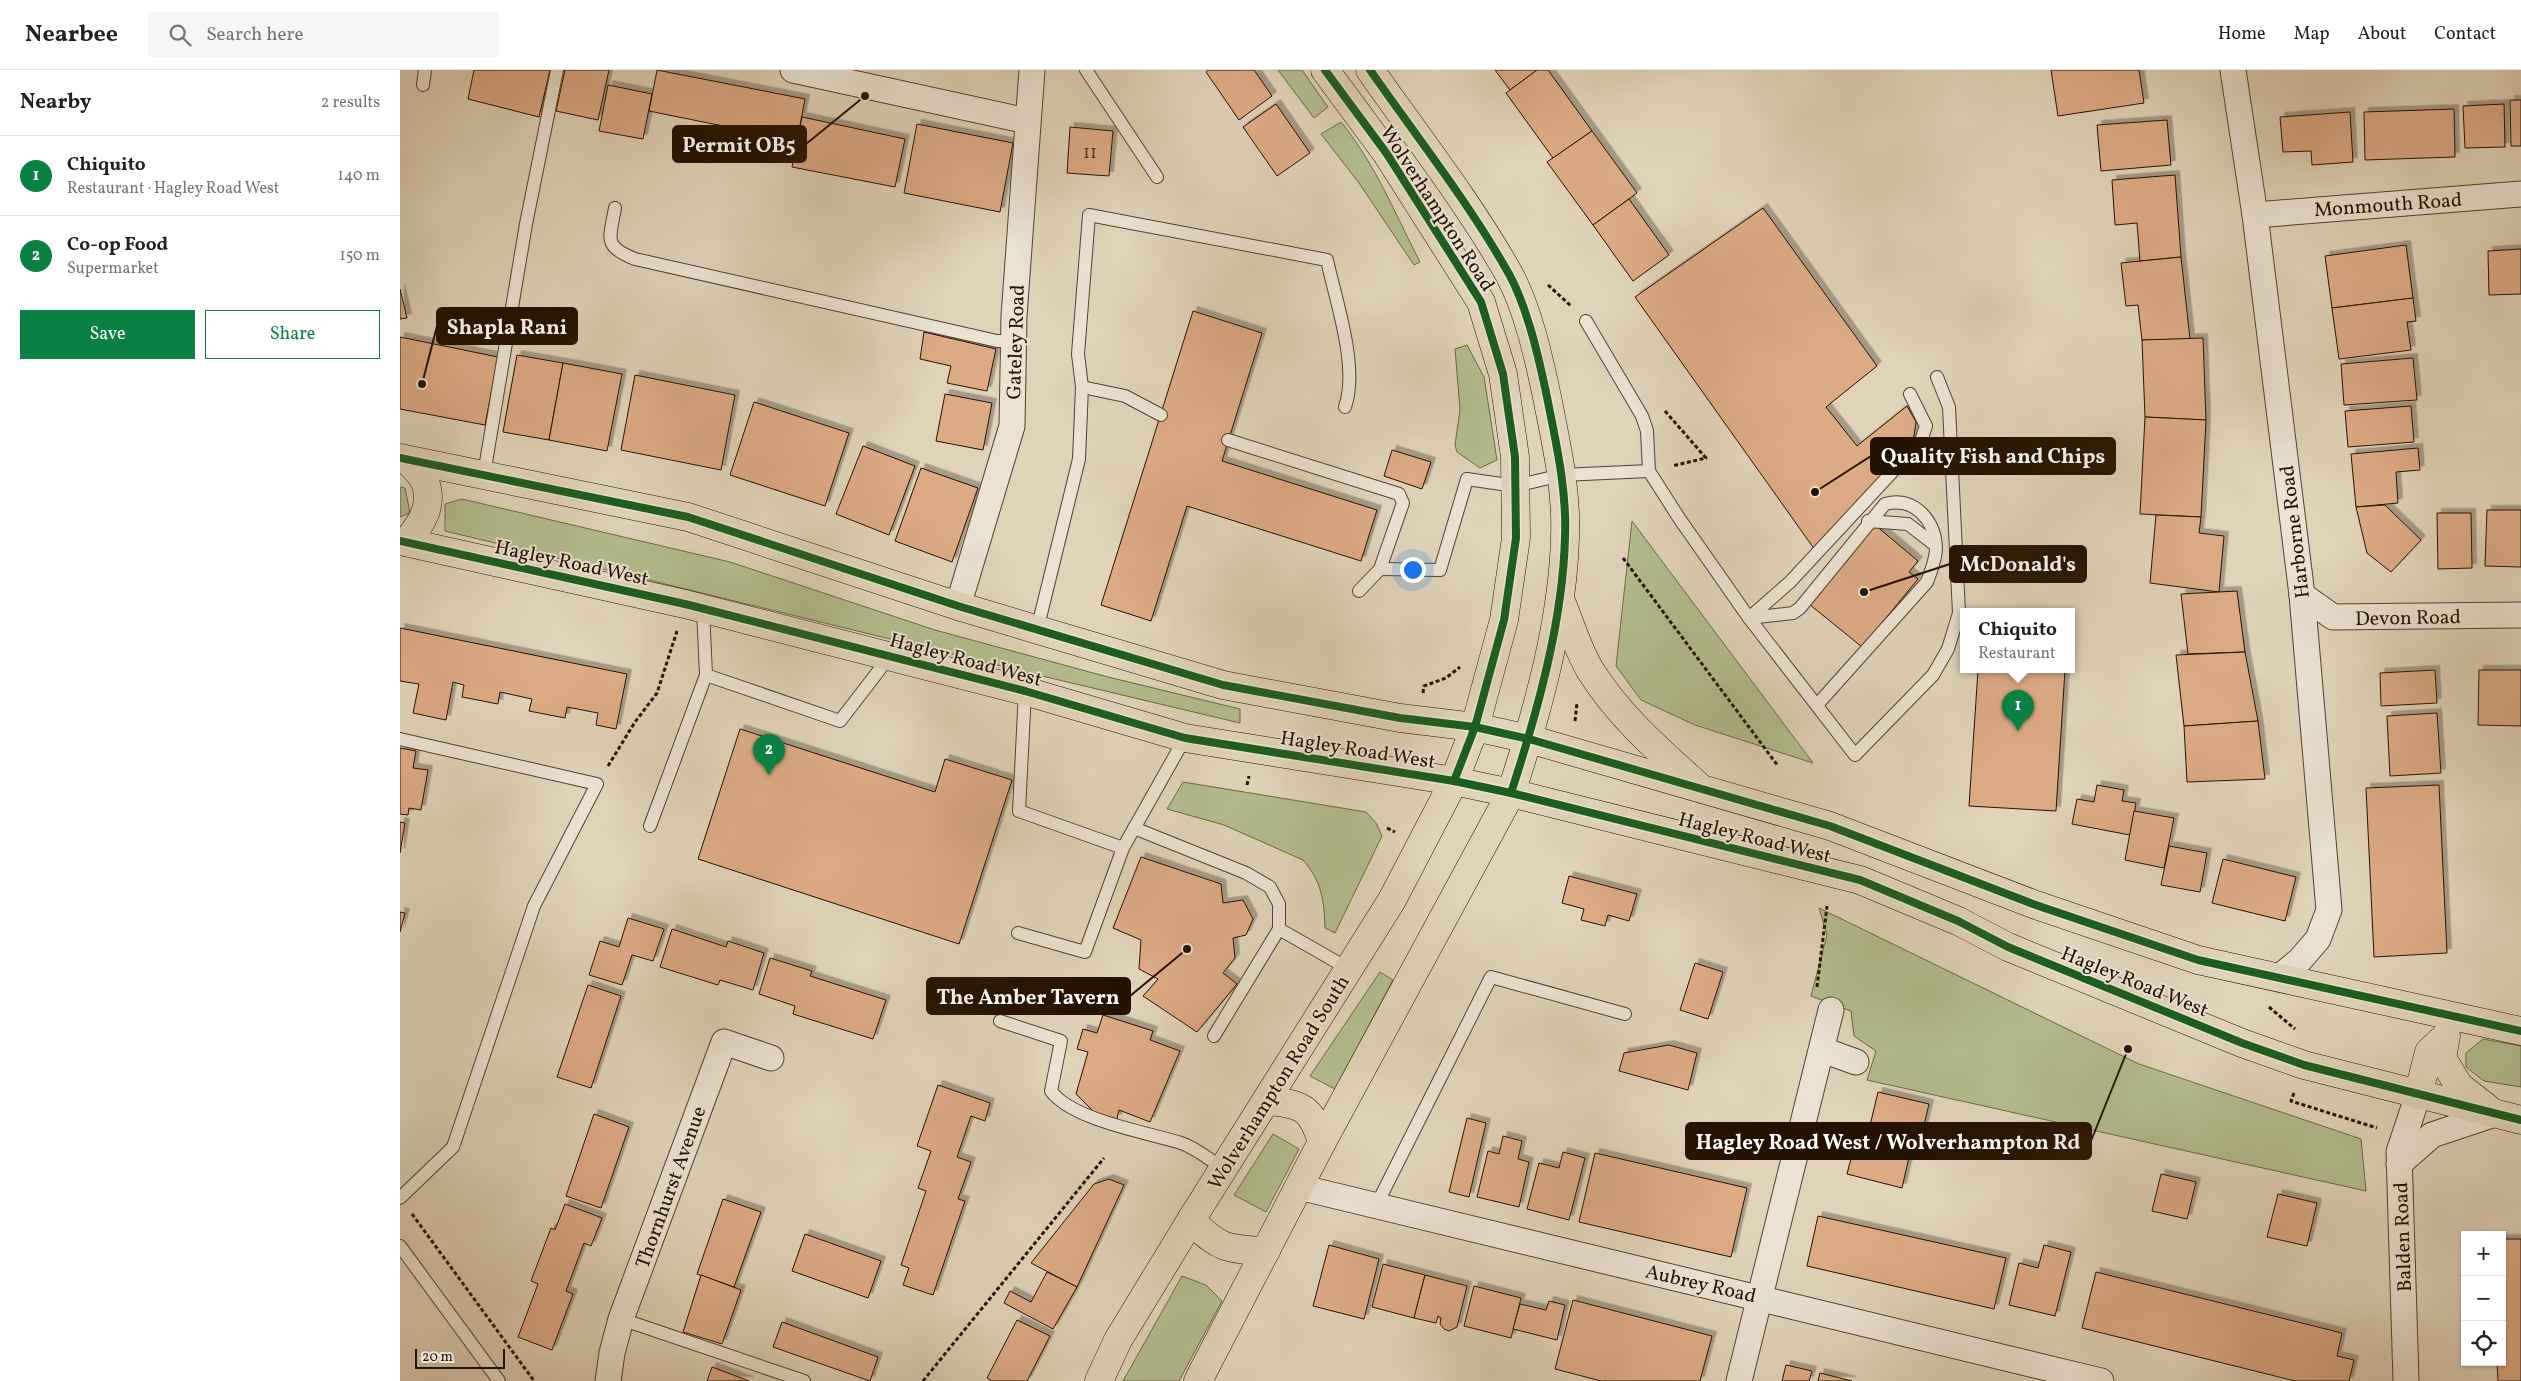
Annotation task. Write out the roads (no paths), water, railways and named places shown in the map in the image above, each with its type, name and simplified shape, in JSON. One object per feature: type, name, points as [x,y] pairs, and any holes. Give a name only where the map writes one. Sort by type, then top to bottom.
[{"type":"main road","name":"Wolverhampton Road","points":[[1325,70],[1387,154],[1481,302],[1502,374],[1515,457],[1516,538],[1504,620],[1475,727]]},
{"type":"main road","name":"Wolverhampton Road","points":[[1370,70],[1471,214],[1510,276],[1527,320],[1542,371],[1562,474],[1566,536],[1560,599],[1529,739],[1511,793]]},
{"type":"main road","name":"Hagley Road West","points":[[404,459],[484,474],[688,518],[958,606],[1223,685],[1421,720],[1475,727],[1529,739],[1830,826],[2033,904],[2198,960],[2521,1031]]},
{"type":"main road","points":[[402,544],[419,527],[428,509],[425,481],[404,459]]},
{"type":"main road","name":"Hagley Road West","points":[[402,544],[694,606],[1026,691],[1185,738],[1454,781],[1511,793],[1860,880],[1958,921],[2008,947],[2242,1043],[2304,1065],[2521,1120]]},
{"type":"main road","points":[[1560,599],[1589,668],[1630,724],[1702,789]]},
{"type":"main road","name":"Wolverhampton Road South","points":[[1099,1381],[1118,1340],[1191,1220],[1392,900],[1454,781],[1475,727]]},
{"type":"main road","points":[[1198,1381],[1322,1142],[1511,793]]},
{"type":"main road","points":[[2418,1095],[2429,1052],[2446,1036],[2468,1020]]},
{"type":"main road","points":[[2446,1036],[2442,1058],[2450,1072],[2459,1086],[2495,1114]]},
{"type":"main road","points":[[1267,1101],[1293,1103],[1315,1120],[1322,1142]]},
{"type":"main road","points":[[1191,1220],[1210,1239],[1232,1250],[1266,1251]]},
{"type":"street","points":[[792,70],[1027,121]]},
{"type":"street","name":"Gateley Road","points":[[958,606],[1012,426],[1014,341],[1027,121],[1032,70]]},
{"type":"street","name":"Harborne Road","points":[[2233,70],[2255,215],[2302,595],[2329,910],[2318,939],[2300,960],[2278,978]]},
{"type":"street","name":"Monmouth Road","points":[[2255,215],[2521,194]]},
{"type":"street","name":"Devon Road","points":[[2302,595],[2333,618],[2521,615]]},
{"type":"street","points":[[1739,1381],[1758,1296],[1823,1050],[1831,1010]]},
{"type":"street","name":"Thornhurst Avenue","points":[[608,1381],[612,1353],[621,1319],[724,1042],[771,1058]]},
{"type":"street","points":[[1823,1050],[1856,1062]]},
{"type":"street","name":"Balden Road","points":[[2406,1381],[2399,1152],[2418,1095]]},
{"type":"street","points":[[2399,1164],[2432,1135],[2495,1114]]},
{"type":"street","name":"Aubrey Road","points":[[1299,1187],[1758,1296],[2102,1381]]},
{"type":"lane","points":[[423,84],[425,70]]},
{"type":"lane","points":[[484,474],[526,224],[557,70]]},
{"type":"lane","points":[[1086,70],[1157,177]]},
{"type":"lane","points":[[615,208],[610,240],[617,252],[635,259],[997,341],[1014,341]]},
{"type":"lane","points":[[1036,630],[1079,459],[1082,387],[1078,354],[1089,215],[1326,260],[1350,364],[1351,391],[1345,407]]},
{"type":"lane","points":[[1586,321],[1642,416],[1647,432],[1650,471],[1679,518],[1750,618],[1855,755],[1932,675],[1948,649],[1960,618]]},
{"type":"lane","points":[[1937,377],[1949,407],[1962,608]]},
{"type":"lane","points":[[1082,387],[1125,396],[1161,415]]},
{"type":"lane","points":[[1750,618],[1790,582],[1921,441],[1926,426],[1910,394]]},
{"type":"lane","points":[[1228,440],[1399,494],[1403,503],[1380,570],[1359,590]]},
{"type":"lane","points":[[1380,570],[1440,570],[1467,479],[1515,486],[1562,474],[1650,471]]},
{"type":"lane","points":[[1750,618],[1792,613],[1800,608],[1868,521],[1885,504],[1892,502],[1912,505],[1928,519],[1935,545],[1934,561],[1927,582],[1817,705]]},
{"type":"lane","points":[[1868,521],[1908,524],[1935,545]]},
{"type":"lane","points":[[650,826],[706,675],[694,606]]},
{"type":"lane","points":[[706,675],[840,721],[890,656]]},
{"type":"lane","points":[[1026,691],[1019,811],[1122,848]]},
{"type":"lane","points":[[1018,933],[1085,952],[1122,848],[1185,738]]},
{"type":"lane","points":[[400,739],[597,784],[534,906],[453,1147],[400,1198]]},
{"type":"lane","points":[[1134,828],[1246,873],[1270,887],[1279,904],[1279,929],[1214,1036]]},
{"type":"lane","points":[[1279,929],[1349,969]]},
{"type":"lane","points":[[1376,1206],[1491,977],[1625,1014]]},
{"type":"lane","points":[[1000,1021],[1061,1041],[1051,1091],[1057,1099],[1112,1125],[1183,1144],[1224,1169]]},
{"type":"lane","points":[[400,1246],[499,1381]]},
{"type":"lane","points":[[621,1319],[804,1381]]},
{"type":"place","name":"Permit OB5","points":[[865,96]]},
{"type":"place","name":"Shapla Rani","points":[[422,384]]},
{"type":"place","name":"Quality Fish and Chips","points":[[1815,492]]},
{"type":"place","name":"McDonald's","points":[[1864,592]]},
{"type":"place","name":"Chiquito","points":[[2018,731]]},
{"type":"place","name":"Co-op Food","points":[[769,775]]},
{"type":"place","name":"The Amber Tavern","points":[[1187,949]]},
{"type":"place","name":"Hagley Road West / Wolverhampton Rd","points":[[2128,1049]]}]
